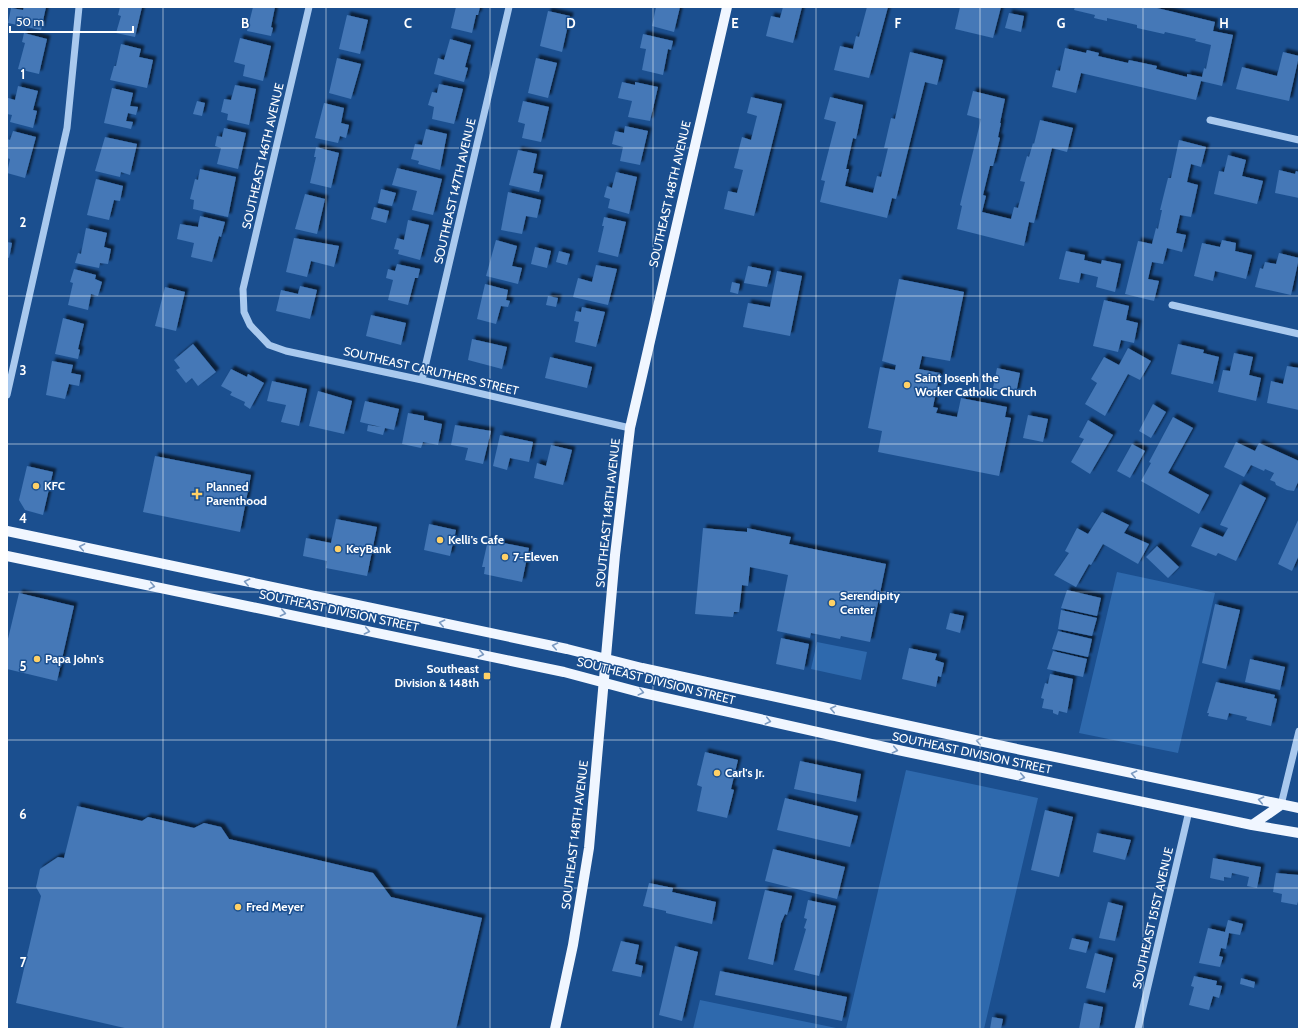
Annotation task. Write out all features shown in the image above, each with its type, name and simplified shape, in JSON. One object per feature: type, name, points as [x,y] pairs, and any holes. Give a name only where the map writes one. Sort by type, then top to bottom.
[{"type":"main road","name":"SOUTHEAST 148TH AVENUE","points":[[555,1029],[573,945],[586,872],[615,555],[630,428],[727,7]]},
{"type":"main road","name":"SOUTHEAST DIVISION STREET","points":[[7,531],[567,649],[606,659],[998,745],[1299,808]]},
{"type":"main road","name":"SOUTHEAST DIVISION STREET","points":[[7,556],[564,672],[890,749],[1299,833]]},
{"type":"main road","points":[[1252,824],[1281,805]]},
{"type":"street","points":[[7,395],[67,128],[79,7]]},
{"type":"street","name":"SOUTHEAST 146TH AVENUE","points":[[244,312],[243,289],[309,7]]},
{"type":"street","name":"SOUTHEAST 147TH AVENUE","points":[[422,380],[509,7]]},
{"type":"street","points":[[1210,120],[1299,140]]},
{"type":"street","points":[[1172,305],[1299,334]]},
{"type":"street","name":"SOUTHEAST CARUTHERS STREET","points":[[244,312],[250,325],[269,345],[630,428]]},
{"type":"street","points":[[1281,805],[1299,731]]},
{"type":"street","name":"SOUTHEAST 151ST AVENUE","points":[[1138,1029],[1189,811]]},
{"type":"shaded area","points":[[1117,572],[1215,593],[1178,753],[1079,733]]},
{"type":"shaded area","points":[[817,642],[867,652],[861,680],[811,669]]},
{"type":"shaded area","points":[[906,770],[1038,798],[984,1029],[846,1029]]},
{"type":"shaded area","points":[[700,1000],[841,1029],[693,1029]]},
{"type":"building","points":[[24,7],[46,7],[41,30],[8,23],[11,8],[23,10]]},
{"type":"building","points":[[120,7],[142,7],[135,37],[116,33],[121,16],[118,15]]},
{"type":"building","points":[[253,7],[275,7],[271,27],[273,28],[271,36],[247,31]]},
{"type":"building","points":[[456,7],[480,7],[478,15],[476,15],[472,33],[451,28]]},
{"type":"building","points":[[656,7],[680,7],[674,32],[652,26]]},
{"type":"building","points":[[783,7],[802,7],[793,43],[766,36],[771,16],[780,18]]},
{"type":"building","points":[[867,7],[888,7],[869,78],[834,70],[840,46],[853,49],[856,36],[859,37]]},
{"type":"building","points":[[960,7],[1001,7],[993,38],[955,29]]},
{"type":"building","points":[[1075,7],[1153,7],[1215,22],[1213,31],[1233,35],[1222,86],[1201,81],[1196,100],[1081,73],[1076,93],[1052,87],[1056,70],[1060,71],[1065,48],[1086,53],[1087,50],[1099,53],[1098,56],[1128,63],[1129,60],[1157,66],[1156,69],[1187,77],[1187,74],[1202,77],[1204,68],[1206,69],[1211,45],[1195,41],[1196,39],[1137,28],[1137,25],[1107,18],[1107,21],[1094,18],[1095,15],[1074,10]]},
{"type":"building","points":[[548,11],[570,16],[562,52],[540,46]]},
{"type":"building","points":[[1009,13],[1024,16],[1021,32],[1005,28]]},
{"type":"building","points":[[347,15],[368,20],[360,54],[339,49]]},
{"type":"building","points":[[24,33],[47,39],[39,74],[18,69],[25,43],[22,42]]},
{"type":"building","points":[[643,34],[673,41],[671,50],[668,49],[663,75],[642,70],[646,49],[640,48]]},
{"type":"building","points":[[240,38],[271,46],[263,81],[243,76],[245,65],[234,62]]},
{"type":"building","points":[[450,39],[471,45],[465,67],[468,68],[464,82],[434,74],[438,58],[444,60]]},
{"type":"building","points":[[121,44],[141,49],[139,57],[153,60],[147,88],[110,80],[114,66],[116,66]]},
{"type":"building","points":[[910,52],[943,60],[937,85],[925,82],[896,199],[892,198],[887,218],[820,202],[825,181],[821,180],[836,122],[824,119],[830,97],[863,105],[856,139],[853,138],[846,169],[849,169],[845,186],[873,193],[877,176],[881,177],[888,148],[884,148],[891,118],[895,119]]},
{"type":"building","points":[[1283,52],[1299,56],[1289,101],[1236,89],[1242,67],[1277,76]]},
{"type":"building","points":[[337,58],[361,64],[351,99],[329,93]]},
{"type":"building","points":[[536,58],[557,63],[548,98],[528,93]]},
{"type":"building","points":[[622,82],[635,85],[635,82],[658,87],[650,121],[628,117],[632,101],[618,98]]},
{"type":"building","points":[[439,84],[463,89],[454,124],[432,119],[434,107],[428,105],[432,92],[437,93]]},
{"type":"building","points":[[235,85],[256,89],[249,125],[227,120],[228,114],[221,112],[224,99],[231,100]]},
{"type":"building","points":[[18,86],[38,91],[33,110],[37,111],[33,128],[10,122],[12,115],[7,114],[8,98],[15,100]]},
{"type":"building","points":[[112,88],[133,93],[130,106],[138,107],[136,115],[128,113],[126,121],[133,122],[131,129],[104,123]]},
{"type":"building","points":[[973,91],[1005,99],[998,137],[1000,138],[993,166],[990,166],[983,195],[986,196],[982,212],[1011,219],[1014,207],[1018,208],[1025,182],[1020,181],[1027,156],[1029,157],[1033,143],[1034,144],[1040,120],[1073,128],[1067,152],[1052,148],[1034,223],[1029,222],[1024,246],[957,229],[962,206],[960,205],[981,119],[967,115]]},
{"type":"building","points":[[751,97],[782,104],[754,216],[724,209],[728,191],[737,193],[743,170],[734,168],[742,137],[751,140],[757,116],[747,113]]},
{"type":"building","points":[[197,101],[205,103],[202,116],[193,114]]},
{"type":"building","points":[[523,101],[549,107],[541,142],[522,138],[525,124],[518,122]]},
{"type":"building","points":[[324,103],[344,108],[341,123],[349,125],[346,138],[340,136],[338,143],[315,138]]},
{"type":"building","points":[[625,126],[648,131],[640,165],[620,161],[623,147],[612,144],[615,131],[624,133]]},
{"type":"building","points":[[224,128],[246,133],[238,169],[217,164],[221,148],[215,146],[217,136],[222,137]]},
{"type":"building","points":[[426,129],[447,134],[440,170],[418,164],[419,161],[411,159],[415,144],[422,145]]},
{"type":"building","points":[[13,131],[36,137],[25,178],[7,173],[10,159],[7,158],[7,139],[10,140]]},
{"type":"building","points":[[105,137],[137,144],[130,175],[121,172],[120,177],[95,171]]},
{"type":"building","points":[[1179,140],[1206,147],[1201,167],[1191,164],[1187,182],[1198,185],[1191,217],[1180,215],[1176,233],[1186,235],[1182,252],[1167,248],[1163,264],[1152,262],[1148,279],[1159,281],[1154,301],[1125,294],[1138,241],[1152,244],[1156,228],[1158,229],[1162,210],[1160,210],[1168,178],[1171,178]]},
{"type":"building","points":[[316,147],[339,153],[331,188],[310,183],[316,157],[314,157]]},
{"type":"building","points":[[518,150],[537,154],[533,173],[543,175],[539,192],[509,185]]},
{"type":"building","points":[[1228,155],[1246,160],[1242,176],[1263,181],[1257,204],[1214,194],[1219,171],[1224,172]]},
{"type":"building","points":[[397,168],[442,179],[433,215],[412,210],[417,191],[392,185]]},
{"type":"building","points":[[200,169],[236,177],[228,217],[193,209],[194,200],[190,199],[195,179],[198,180]]},
{"type":"building","points":[[1279,170],[1295,174],[1296,171],[1299,172],[1299,198],[1275,193]]},
{"type":"building","points":[[616,172],[637,177],[629,214],[608,208],[610,199],[604,197],[607,186],[612,188]]},
{"type":"building","points":[[96,179],[123,186],[120,201],[114,200],[109,220],[87,215]]},
{"type":"building","points":[[381,189],[396,193],[392,206],[378,203]]},
{"type":"building","points":[[508,192],[541,200],[537,218],[526,216],[522,234],[501,230]]},
{"type":"building","points":[[305,194],[325,199],[317,234],[295,229]]},
{"type":"building","points":[[374,207],[389,211],[386,223],[371,219]]},
{"type":"building","points":[[200,216],[225,222],[221,237],[219,236],[212,262],[191,257],[194,243],[177,239],[180,224],[198,227]]},
{"type":"building","points":[[604,217],[626,222],[618,257],[598,252],[604,226],[602,226]]},
{"type":"building","points":[[408,220],[429,225],[420,260],[398,254],[399,250],[394,249],[397,238],[404,240]]},
{"type":"building","points":[[86,228],[107,233],[104,247],[111,249],[108,264],[100,263],[99,268],[75,263],[78,253],[81,254]]},
{"type":"building","points":[[294,238],[339,246],[334,267],[311,261],[307,277],[286,272]]},
{"type":"building","points":[[496,240],[517,246],[512,266],[522,268],[518,284],[486,276]]},
{"type":"building","points":[[1222,240],[1236,243],[1235,251],[1252,255],[1246,279],[1215,271],[1213,281],[1194,276],[1202,243],[1220,247]]},
{"type":"building","points":[[7,242],[12,243],[9,258],[7,257]]},
{"type":"building","points":[[535,247],[551,251],[547,268],[531,264]]},
{"type":"building","points":[[559,251],[570,254],[567,265],[556,262]]},
{"type":"building","points":[[1066,251],[1085,255],[1084,260],[1101,264],[1102,260],[1121,264],[1115,292],[1096,287],[1098,277],[1081,273],[1079,283],[1059,279]]},
{"type":"building","points":[[1279,253],[1299,258],[1291,295],[1255,287],[1260,268],[1263,269],[1265,262],[1276,264]]},
{"type":"building","points":[[397,264],[420,269],[418,278],[415,278],[408,305],[388,300],[393,280],[386,278],[388,269],[395,271]]},
{"type":"building","points":[[596,265],[617,269],[608,305],[573,297],[578,278],[592,282]]},
{"type":"building","points":[[748,266],[771,271],[767,287],[744,283]]},
{"type":"building","points":[[74,269],[96,275],[95,279],[102,282],[98,296],[91,294],[88,310],[68,305],[73,283],[70,282]]},
{"type":"building","points":[[777,271],[802,276],[790,336],[743,327],[748,303],[770,307]]},
{"type":"building","name":"Saint Joseph the Worker Catholic Church","points":[[899,279],[964,292],[950,361],[922,356],[919,369],[940,373],[933,407],[938,408],[936,413],[957,417],[961,398],[1007,407],[1005,417],[1011,418],[999,476],[878,452],[882,431],[868,428],[880,367],[895,370],[896,365],[882,361]]},
{"type":"building","points":[[732,282],[740,284],[738,294],[730,292]]},
{"type":"building","points":[[485,284],[508,290],[506,300],[510,301],[508,307],[501,306],[496,324],[477,319]]},
{"type":"building","points":[[300,286],[317,290],[310,319],[276,311],[281,290],[298,294]]},
{"type":"building","points":[[165,287],[185,292],[176,331],[155,326]]},
{"type":"building","points":[[548,296],[558,298],[556,307],[546,305]]},
{"type":"building","points":[[1104,300],[1129,306],[1126,320],[1138,323],[1134,343],[1121,340],[1118,352],[1093,346]]},
{"type":"building","points":[[582,307],[605,312],[596,347],[575,342],[579,322],[574,321],[576,311],[581,312]]},
{"type":"building","points":[[371,315],[406,323],[401,345],[366,336]]},
{"type":"building","points":[[63,318],[84,324],[78,349],[80,350],[78,359],[55,354]]},
{"type":"building","points":[[472,339],[507,347],[502,369],[468,360]]},
{"type":"building","points":[[193,344],[216,372],[198,386],[192,378],[186,383],[176,370],[180,368],[174,360]]},
{"type":"building","points":[[1178,344],[1204,350],[1203,353],[1219,357],[1213,384],[1171,374]]},
{"type":"building","points":[[1128,348],[1151,361],[1140,380],[1128,374],[1105,416],[1085,404],[1097,383],[1091,379],[1104,357],[1119,365]]},
{"type":"building","points":[[1234,353],[1253,357],[1249,375],[1261,378],[1256,401],[1218,392],[1223,370],[1230,371]]},
{"type":"building","points":[[550,357],[592,367],[587,388],[545,378]]},
{"type":"building","points":[[52,361],[73,365],[71,373],[81,375],[79,386],[69,384],[65,399],[46,395]]},
{"type":"building","points":[[1287,366],[1299,368],[1299,410],[1267,403],[1271,381],[1283,384]]},
{"type":"building","points":[[997,368],[1020,373],[1016,393],[993,388]]},
{"type":"building","points":[[231,369],[247,377],[248,374],[264,383],[250,409],[244,405],[245,402],[230,395],[232,392],[221,386]]},
{"type":"building","points":[[272,381],[307,389],[299,426],[281,422],[286,405],[267,401]]},
{"type":"building","points":[[318,391],[352,401],[344,434],[309,426]]},
{"type":"building","points":[[365,401],[399,409],[394,430],[385,428],[383,435],[367,431],[368,425],[381,427],[360,422]]},
{"type":"building","points":[[1153,404],[1166,412],[1151,438],[1139,431]]},
{"type":"building","points":[[408,413],[424,416],[424,420],[442,424],[438,445],[423,442],[421,448],[402,444]]},
{"type":"building","points":[[1028,415],[1048,419],[1043,442],[1023,438]]},
{"type":"building","points":[[1173,417],[1193,428],[1168,473],[1209,495],[1199,514],[1141,481],[1151,463],[1149,462]]},
{"type":"building","points":[[1088,420],[1113,435],[1090,474],[1071,462],[1084,439],[1079,437]]},
{"type":"building","points":[[455,425],[491,431],[483,464],[465,460],[468,448],[451,445]]},
{"type":"building","points":[[500,435],[533,442],[529,462],[510,458],[507,470],[493,466]]},
{"type":"building","points":[[1236,442],[1255,451],[1259,443],[1299,461],[1299,480],[1294,491],[1287,490],[1276,485],[1275,482],[1270,480],[1274,473],[1265,469],[1264,471],[1251,465],[1244,477],[1224,467]]},
{"type":"building","points":[[1132,444],[1145,451],[1130,478],[1117,471]]},
{"type":"building","points":[[551,445],[572,450],[563,485],[534,478],[537,463],[546,466]]},
{"type":"building","name":"Planned Parenthood","points":[[155,456],[251,475],[240,532],[143,512]]},
{"type":"building","name":"KFC","points":[[27,466],[53,472],[43,515],[25,510],[19,500]]},
{"type":"building","points":[[1240,484],[1266,498],[1236,561],[1218,553],[1216,556],[1191,546],[1200,527],[1223,537],[1228,528],[1220,525]]},
{"type":"building","points":[[1102,512],[1129,525],[1124,533],[1149,544],[1138,564],[1103,544],[1091,565],[1089,564],[1076,587],[1054,575],[1069,553],[1065,551],[1077,528],[1088,534]]},
{"type":"building","points":[[1299,518],[1299,555],[1292,571],[1278,564]]},
{"type":"building","name":"KeyBank","points":[[336,519],[377,527],[367,576],[326,568],[327,561],[303,556],[306,538],[331,543]]},
{"type":"building","name":"Kelli's Cafe","points":[[429,524],[456,530],[450,556],[424,550]]},
{"type":"building","points":[[703,528],[747,532],[747,528],[791,537],[789,544],[886,564],[870,642],[841,636],[840,639],[811,633],[810,638],[777,631],[788,575],[750,567],[748,586],[742,585],[739,612],[734,612],[733,617],[695,614]]},
{"type":"building","name":"7-Eleven","points":[[488,540],[529,548],[522,582],[484,574],[485,567],[482,567]]},
{"type":"building","points":[[1157,546],[1179,567],[1168,578],[1146,557]]},
{"type":"building","points":[[1067,590],[1101,598],[1097,616],[1061,608]]},
{"type":"building","points":[[19,593],[74,606],[57,681],[7,669],[7,643]]},
{"type":"building","points":[[1215,604],[1240,610],[1226,669],[1202,663]]},
{"type":"building","points":[[1061,610],[1097,618],[1092,636],[1058,629]]},
{"type":"building","points":[[950,613],[964,616],[960,633],[946,629]]},
{"type":"building","points":[[1058,631],[1092,639],[1088,657],[1052,649]]},
{"type":"building","points":[[781,638],[809,644],[804,670],[776,664]]},
{"type":"building","points":[[909,648],[937,654],[935,660],[944,663],[941,677],[938,676],[936,687],[902,679]]},
{"type":"building","points":[[1053,651],[1087,659],[1083,677],[1047,669]]},
{"type":"building","points":[[1250,659],[1285,667],[1280,690],[1245,682]]},
{"type":"building","points":[[1050,674],[1073,679],[1067,713],[1059,711],[1058,715],[1053,713],[1053,710],[1042,708],[1044,699],[1041,698],[1045,683],[1048,684]]},
{"type":"building","points":[[1216,682],[1275,695],[1274,698],[1277,699],[1271,726],[1246,720],[1247,717],[1229,713],[1227,720],[1208,716],[1209,713],[1207,713]]},
{"type":"building","name":"Carl's Jr.","points":[[705,752],[738,760],[731,789],[734,790],[727,818],[697,811],[702,787],[697,785]]},
{"type":"building","points":[[800,761],[861,774],[856,802],[794,789]]},
{"type":"building","points":[[785,798],[858,816],[850,847],[777,830]]},
{"type":"building","name":"Fred Meyer","points":[[77,806],[142,821],[148,817],[194,828],[204,823],[221,827],[229,839],[373,873],[391,897],[482,918],[456,1029],[129,1029],[16,1003],[41,896],[36,887],[40,869],[58,857],[64,858]]},
{"type":"building","points":[[1045,810],[1073,817],[1059,877],[1031,870]]},
{"type":"building","points":[[1097,833],[1131,840],[1125,860],[1093,852]]},
{"type":"building","points":[[773,849],[845,867],[837,899],[765,881]]},
{"type":"building","points":[[1213,858],[1261,867],[1257,888],[1247,886],[1249,877],[1232,873],[1231,878],[1224,877],[1224,881],[1210,878]]},
{"type":"building","points":[[1276,873],[1299,875],[1299,898],[1297,905],[1281,902],[1282,894],[1273,892]]},
{"type":"building","points":[[649,883],[673,888],[672,892],[716,902],[712,924],[643,906]]},
{"type":"building","points":[[765,890],[792,896],[787,915],[785,914],[781,923],[773,965],[748,959]]},
{"type":"building","points":[[808,900],[836,906],[819,976],[794,970],[806,929],[804,928],[807,919],[804,918]]},
{"type":"building","points":[[1108,902],[1123,906],[1115,941],[1099,938]]},
{"type":"building","points":[[1228,920],[1243,924],[1240,935],[1229,933],[1226,949],[1221,948],[1219,956],[1223,957],[1220,967],[1199,963],[1208,928],[1225,932]]},
{"type":"building","points":[[1072,938],[1089,942],[1086,953],[1069,949]]},
{"type":"building","points":[[621,941],[639,945],[635,964],[643,966],[641,977],[612,971]]},
{"type":"building","points":[[675,946],[698,952],[682,1021],[659,1015]]},
{"type":"building","points":[[1095,953],[1113,958],[1105,993],[1086,988]]},
{"type":"building","points":[[720,971],[847,997],[842,1021],[715,995]]},
{"type":"building","points":[[1194,976],[1217,981],[1216,985],[1222,986],[1219,998],[1213,996],[1209,1010],[1189,1005],[1194,987],[1191,986]]},
{"type":"building","points":[[1241,978],[1255,982],[1254,988],[1240,984]]},
{"type":"building","points":[[1084,1003],[1103,1007],[1099,1029],[1079,1029]]},
{"type":"building","points":[[992,1017],[1003,1019],[1001,1029],[990,1029]]},
{"type":"place","name":"Saint Joseph the Worker Catholic Church","points":[[907,385]]},
{"type":"place","name":"KFC","points":[[36,486]]},
{"type":"place","name":"Planned Parenthood","points":[[197,494]]},
{"type":"place","name":"Kelli's Cafe","points":[[440,540]]},
{"type":"place","name":"KeyBank","points":[[338,549]]},
{"type":"place","name":"7-Eleven","points":[[505,557]]},
{"type":"place","name":"Serendipity Center","points":[[832,603]]},
{"type":"place","name":"Papa John's","points":[[37,659]]},
{"type":"place","name":"Southeast Division & 148th","points":[[487,676]]},
{"type":"place","name":"Carl's Jr.","points":[[717,773]]},
{"type":"place","name":"Fred Meyer","points":[[238,907]]}]
